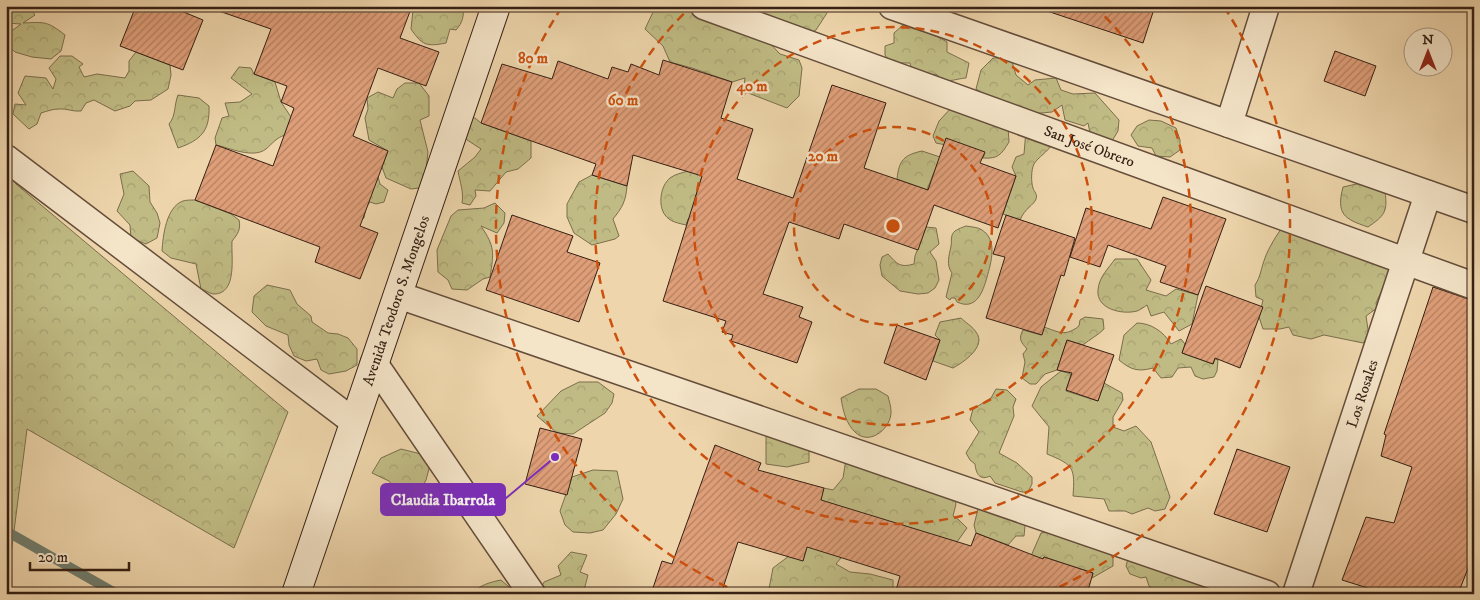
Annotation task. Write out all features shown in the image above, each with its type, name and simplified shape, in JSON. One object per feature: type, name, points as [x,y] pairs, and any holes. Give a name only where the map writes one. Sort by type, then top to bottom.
[{"type":"street","name":"Avenida Teodoro S. Mongelos","points":[[296,594],[496,6]]},
{"type":"street","name":"San José Obrero","points":[[704,6],[1474,286]]},
{"type":"street","points":[[892,6],[1474,210]]},
{"type":"street","points":[[1230,124],[1266,6]]},
{"type":"street","points":[[6,158],[354,422]]},
{"type":"street","name":"Los Rosales","points":[[1296,594],[1428,194]]},
{"type":"street","points":[[398,295],[1267,594]]},
{"type":"street","points":[[374,364],[532,594]]},
{"type":"green space","points":[[6,6],[29,6],[35,15],[23,23],[46,23],[65,35],[61,51],[51,59],[32,57],[15,52],[6,43],[9,33],[21,24],[6,23]]},
{"type":"green space","points":[[420,6],[463,6],[462,22],[456,30],[450,29],[446,43],[425,44],[411,29],[413,10]]},
{"type":"green space","points":[[658,6],[824,6],[827,13],[816,30],[807,35],[761,34],[780,54],[799,60],[802,68],[799,96],[787,108],[743,91],[745,78],[732,82],[670,62],[663,46],[645,29],[654,10]]},
{"type":"green space","points":[[903,25],[931,34],[947,42],[947,52],[969,63],[966,78],[947,80],[936,74],[930,76],[913,74],[910,63],[891,63],[885,55],[885,46],[894,43],[894,33]]},
{"type":"green space","points":[[136,52],[170,65],[171,75],[168,89],[151,100],[135,101],[130,106],[115,111],[94,100],[86,103],[81,111],[50,110],[41,113],[37,124],[29,129],[13,114],[15,104],[26,105],[18,93],[25,76],[46,78],[53,89],[56,79],[49,68],[60,56],[72,56],[83,64],[79,67],[84,77],[97,74],[125,78],[129,71],[129,61]]},
{"type":"green space","points":[[993,58],[1011,58],[1016,75],[1028,85],[1035,80],[1056,78],[1061,90],[1073,94],[1095,93],[1119,120],[1118,131],[1112,141],[1090,133],[1088,123],[1084,126],[1065,120],[1062,105],[1052,112],[1019,115],[976,89],[981,70]]},
{"type":"green space","points":[[239,67],[251,68],[254,74],[275,82],[281,102],[291,117],[285,135],[261,152],[248,153],[216,145],[215,138],[222,118],[229,116],[225,103],[240,102],[252,94],[231,78]]},
{"type":"green space","points":[[405,83],[419,83],[429,96],[429,116],[420,120],[428,152],[426,170],[419,188],[411,189],[386,178],[382,167],[388,151],[369,140],[365,118],[368,109],[367,98],[378,92],[393,98],[397,89]]},
{"type":"green space","points":[[178,95],[199,98],[209,106],[209,115],[203,133],[193,142],[178,148],[169,124],[173,118]]},
{"type":"green space","points":[[953,106],[1008,126],[1009,142],[1001,153],[996,157],[983,158],[985,153],[936,143],[933,136],[939,121]]},
{"type":"green space","points":[[463,117],[475,118],[481,123],[531,141],[531,158],[518,169],[506,172],[490,191],[475,190],[476,196],[470,205],[462,203],[458,171],[475,157],[481,149],[458,134]]},
{"type":"green space","points":[[1149,120],[1161,121],[1176,128],[1180,140],[1180,150],[1170,157],[1156,156],[1152,148],[1138,146],[1131,135],[1137,126]]},
{"type":"green space","points":[[1026,130],[1052,144],[1034,164],[1032,179],[1036,194],[1035,201],[1024,212],[1020,220],[1003,214],[1016,176],[1012,167],[1016,157],[1024,154]]},
{"type":"green space","points":[[6,148],[16,184],[288,412],[234,548],[27,429],[6,594]]},
{"type":"green space","points":[[922,151],[940,157],[927,190],[897,179],[899,167],[904,159],[911,154]]},
{"type":"green space","points":[[133,171],[149,186],[150,202],[157,213],[160,223],[157,238],[146,244],[131,238],[130,225],[117,211],[124,194],[120,174]]},
{"type":"green space","points":[[688,171],[703,173],[695,198],[715,205],[688,219],[686,225],[674,222],[667,217],[661,207],[661,196],[664,186],[670,178]]},
{"type":"green space","points":[[592,175],[627,186],[623,204],[613,219],[619,236],[615,239],[592,245],[574,233],[567,217],[567,204],[579,182]]},
{"type":"green space","points":[[378,177],[380,184],[388,190],[384,202],[376,204],[370,202],[366,207],[364,218],[355,224]]},
{"type":"green space","points":[[1361,183],[1385,192],[1386,204],[1384,213],[1368,227],[1348,218],[1344,214],[1341,204],[1343,187]]},
{"type":"green space","points":[[195,200],[231,214],[239,220],[240,226],[232,241],[232,274],[230,282],[221,293],[213,294],[201,289],[196,264],[171,258],[162,251],[163,238],[173,209],[183,201]]},
{"type":"green space","points":[[495,203],[505,213],[504,223],[497,233],[481,226],[489,239],[492,250],[490,277],[483,279],[467,290],[452,289],[448,280],[438,272],[437,250],[451,216],[458,210],[484,208]]},
{"type":"green space","points":[[966,226],[982,230],[987,234],[992,246],[989,271],[981,294],[974,302],[969,304],[957,302],[955,298],[950,300],[946,297],[952,273],[949,267],[949,260],[952,236],[955,231]]},
{"type":"green space","points":[[926,227],[936,228],[939,244],[930,252],[936,261],[939,280],[935,288],[928,293],[918,294],[900,291],[882,276],[880,265],[882,257],[888,254],[899,264],[905,266],[914,264],[915,256]]},
{"type":"green space","points":[[1283,227],[1397,268],[1391,292],[1383,288],[1376,303],[1377,308],[1366,316],[1369,336],[1363,343],[1324,335],[1311,339],[1293,335],[1289,327],[1263,329],[1259,317],[1263,300],[1256,297],[1255,285],[1268,251]]},
{"type":"green space","points":[[1115,259],[1137,259],[1151,280],[1146,290],[1166,296],[1176,289],[1198,295],[1192,324],[1179,331],[1164,312],[1151,316],[1147,305],[1138,311],[1124,312],[1111,309],[1101,302],[1098,297],[1100,281]]},
{"type":"green space","points":[[267,285],[290,290],[297,304],[311,316],[312,322],[328,333],[348,338],[357,349],[357,365],[346,371],[329,374],[321,370],[317,359],[306,361],[294,356],[289,345],[288,335],[266,326],[252,312],[254,296]]},
{"type":"green space","points":[[1085,317],[1103,319],[1104,329],[1083,345],[1067,340],[1057,370],[1045,374],[1036,384],[1030,384],[1022,378],[1025,362],[1023,354],[1027,349],[1021,340],[1023,330],[1041,335],[1044,327],[1058,332],[1070,332],[1079,326],[1080,320]]},
{"type":"green space","points":[[961,318],[971,326],[979,337],[979,343],[973,353],[953,368],[933,361],[940,340],[935,335],[940,322]]},
{"type":"green space","points":[[1137,323],[1157,329],[1171,344],[1181,339],[1185,344],[1182,353],[1213,364],[1215,359],[1218,360],[1217,371],[1214,377],[1203,379],[1195,376],[1191,367],[1178,368],[1172,377],[1161,378],[1153,368],[1139,370],[1123,363],[1119,360],[1124,335]]},
{"type":"green space","points":[[1061,371],[1071,374],[1066,391],[1098,401],[1104,383],[1122,393],[1123,400],[1113,417],[1113,427],[1124,431],[1136,426],[1151,442],[1170,497],[1165,509],[1155,511],[1148,508],[1132,514],[1125,511],[1109,511],[1104,499],[1073,496],[1073,473],[1063,461],[1047,454],[1049,427],[1032,406],[1041,387]]},
{"type":"green space","points":[[579,382],[598,382],[614,394],[612,403],[605,413],[573,434],[557,433],[537,416],[561,391]]},
{"type":"green space","points":[[859,389],[876,389],[888,396],[891,409],[888,423],[880,433],[874,436],[862,436],[856,433],[847,421],[844,412],[841,398]]},
{"type":"green space","points":[[996,389],[1007,390],[1016,399],[1013,407],[1014,416],[999,453],[1017,463],[1032,477],[1032,484],[1028,492],[1022,492],[995,483],[990,476],[984,478],[979,476],[975,464],[966,453],[979,432],[970,420],[973,409],[991,398]]},
{"type":"green space","points":[[766,433],[809,449],[809,462],[787,467],[766,464]]},
{"type":"green space","points":[[401,449],[421,454],[430,465],[426,480],[421,489],[409,492],[397,491],[389,481],[372,473],[381,458]]},
{"type":"green space","points":[[846,459],[954,496],[956,504],[953,516],[967,528],[957,542],[891,522],[841,558],[836,564],[850,572],[870,574],[893,580],[893,594],[768,594],[773,568],[789,556],[803,561],[824,488],[833,490],[843,478]]},
{"type":"green space","points":[[593,470],[617,471],[623,499],[616,514],[603,530],[590,533],[573,532],[565,525],[560,511],[572,477]]},
{"type":"green space","points":[[984,505],[1019,514],[1025,526],[1024,536],[1016,536],[1008,545],[976,533],[974,525],[978,509]]},
{"type":"green space","points":[[1059,529],[1113,550],[1113,566],[1092,578],[1093,573],[1044,557],[1038,564],[1031,556],[1041,533]]},
{"type":"green space","points":[[571,552],[587,555],[580,572],[588,575],[583,594],[538,594],[544,582],[561,575],[558,566]]},
{"type":"green space","points":[[1129,555],[1169,566],[1173,576],[1203,583],[1204,589],[1198,594],[1181,589],[1181,592],[1164,589],[1156,592],[1149,586],[1146,577],[1141,578],[1130,574],[1126,566]]},
{"type":"green space","points":[[501,580],[517,594],[472,594],[482,586]]},
{"type":"building","points":[[136,6],[169,6],[203,20],[183,70],[120,46]]},
{"type":"building","points":[[217,6],[412,6],[400,38],[439,52],[426,86],[378,68],[353,136],[388,151],[360,226],[378,233],[360,279],[315,262],[320,247],[195,200],[216,145],[273,166],[294,108],[281,102],[287,86],[254,74],[271,29],[216,10]]},
{"type":"building","points":[[1048,6],[1155,6],[1143,43],[1047,11]]},
{"type":"building","points":[[1335,51],[1376,66],[1365,96],[1324,81]]},
{"type":"building","points":[[663,60],[732,82],[721,118],[753,129],[737,179],[793,198],[832,85],[886,103],[864,168],[928,190],[946,138],[985,152],[980,163],[1016,176],[998,228],[934,205],[918,250],[844,224],[839,239],[789,222],[763,294],[803,307],[799,317],[812,322],[797,363],[731,341],[733,335],[722,332],[726,321],[663,301],[702,176],[633,155],[627,186],[592,175],[596,164],[481,123],[502,64],[552,79],[558,61],[608,79],[612,67],[628,72],[631,64],[659,75]]},
{"type":"building","points":[[1163,197],[1226,219],[1198,295],[1160,282],[1166,266],[1108,245],[1100,267],[1070,257],[1086,208],[1151,229]]},
{"type":"building","points":[[512,215],[573,236],[567,252],[600,263],[579,322],[486,290]]},
{"type":"building","points":[[1006,215],[1075,238],[1064,276],[1061,275],[1042,335],[986,318],[1005,257],[993,254]]},
{"type":"building","points":[[1206,286],[1263,307],[1240,368],[1215,358],[1213,364],[1182,353]]},
{"type":"building","points":[[1433,287],[1474,301],[1474,553],[1458,594],[1387,594],[1342,580],[1366,517],[1394,523],[1412,467],[1381,456],[1386,435],[1384,434]]},
{"type":"building","points":[[897,325],[940,340],[926,380],[884,363]]},
{"type":"building","points":[[1067,340],[1114,355],[1098,401],[1066,390],[1072,373],[1057,370]]},
{"type":"building","points":[[540,428],[582,439],[567,495],[525,484]]},
{"type":"building","points":[[715,445],[761,463],[758,470],[824,488],[821,500],[971,546],[976,533],[1043,559],[1044,557],[1093,573],[1087,594],[895,594],[900,576],[807,547],[803,561],[738,542],[721,594],[651,594],[662,561],[672,564]]},
{"type":"building","points":[[1237,449],[1290,467],[1267,532],[1214,514]]},
{"type":"waterway","points":[[6,531],[117,594]]},
{"type":"place","name":"Claudia Ibarrola","points":[[555,457]]}]
